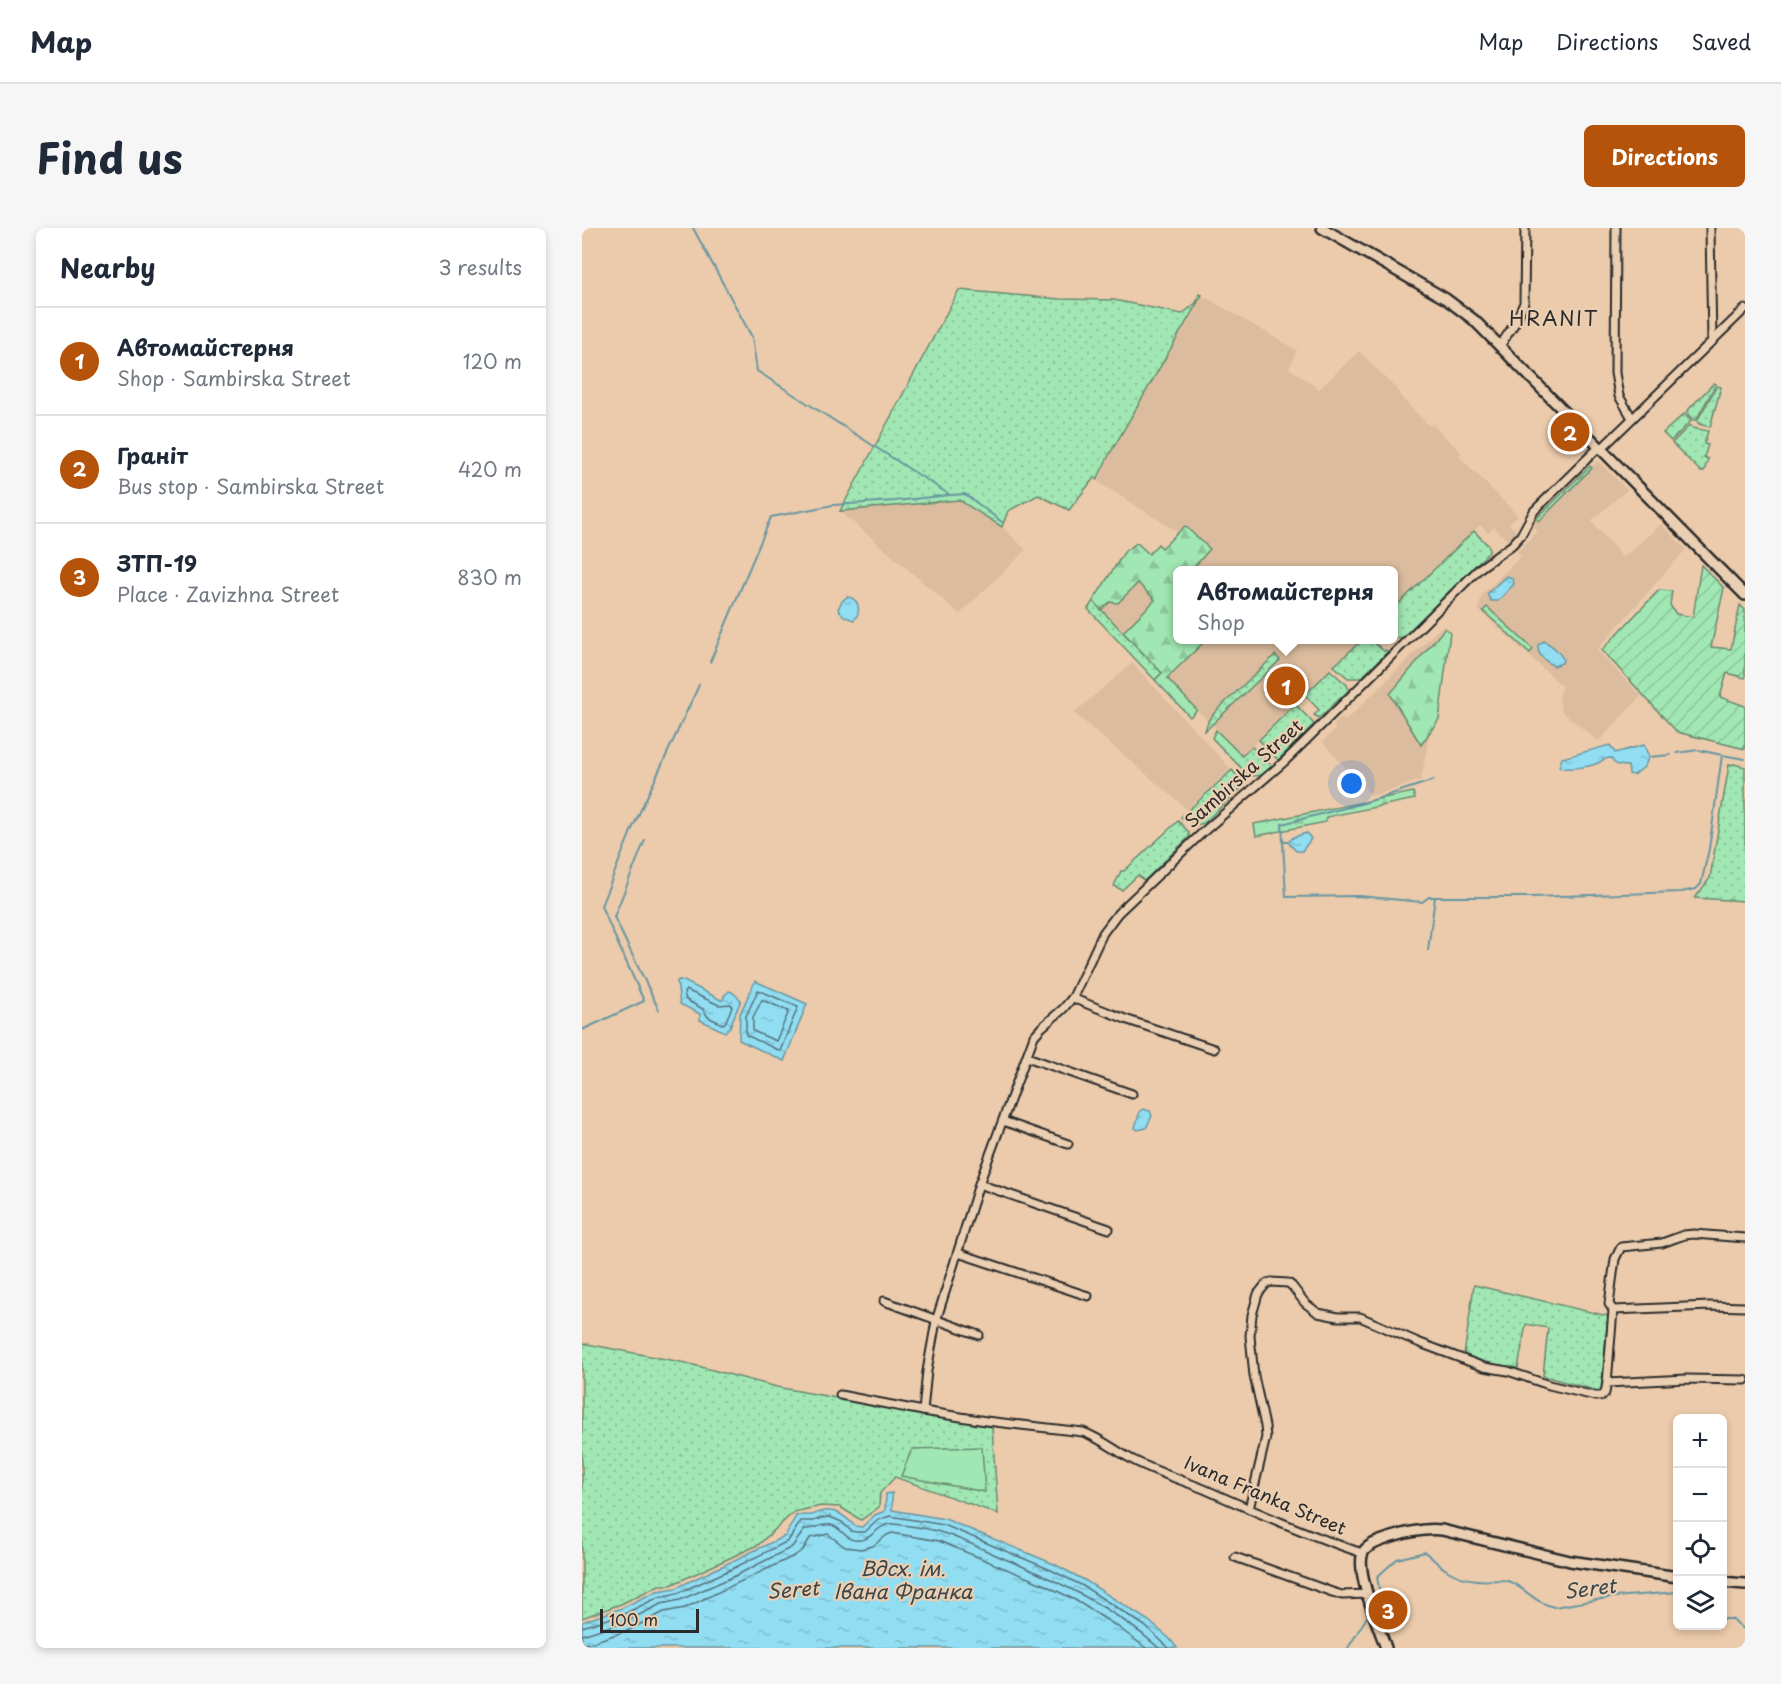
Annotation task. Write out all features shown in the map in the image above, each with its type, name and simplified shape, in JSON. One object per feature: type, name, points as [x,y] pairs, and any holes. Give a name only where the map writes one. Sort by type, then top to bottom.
[{"type":"main road","points":[[1322,228],[1460,308],[1474,320],[1745,595]]},
{"type":"main road","name":"Ivana Franka Street","points":[[1362,1553],[1368,1546],[1381,1541],[1407,1533],[1437,1529],[1570,1561],[1673,1576]]},
{"type":"main road","points":[[1362,1553],[1360,1565],[1386,1648]]},
{"type":"main road","points":[[1727,1582],[1745,1584]]},
{"type":"street","points":[[1500,346],[1521,314],[1524,303],[1525,228]]},
{"type":"street","points":[[1616,228],[1616,373],[1619,396],[1632,418]]},
{"type":"street","points":[[1710,228],[1712,342]]},
{"type":"street","name":"Sambirska Street","points":[[923,1411],[936,1321],[979,1184],[1034,1036],[1072,998],[1103,933],[1118,913],[1202,833],[1286,761],[1480,568],[1512,545],[1521,535],[1534,511],[1745,309]]},
{"type":"street","points":[[1072,998],[1214,1049]]},
{"type":"street","points":[[1027,1057],[1132,1094]]},
{"type":"street","points":[[1003,1121],[1068,1144]]},
{"type":"street","points":[[979,1184],[1109,1229]]},
{"type":"street","points":[[1249,1509],[1266,1437],[1251,1352],[1252,1315],[1258,1294],[1266,1284],[1288,1283],[1305,1303],[1318,1313],[1338,1317],[1360,1317],[1420,1344],[1484,1367],[1508,1371],[1549,1385],[1602,1396],[1607,1383],[1612,1310],[1609,1304],[1615,1259],[1621,1247],[1662,1243],[1694,1234],[1745,1238]]},
{"type":"street","points":[[958,1253],[1088,1296]]},
{"type":"street","points":[[884,1301],[979,1335]]},
{"type":"street","points":[[1612,1310],[1745,1307]]},
{"type":"street","points":[[1607,1383],[1687,1379],[1745,1380]]},
{"type":"street","name":"Ivana Franka Street","points":[[840,1395],[995,1422],[1083,1432],[1096,1437],[1136,1461],[1316,1538],[1362,1553]]},
{"type":"street","points":[[1235,1557],[1332,1593],[1368,1594]]},
{"type":"shaded area","points":[[1203,296],[1297,350],[1289,368],[1319,389],[1359,351],[1429,426],[1432,424],[1462,453],[1459,456],[1518,516],[1509,524],[1518,533],[1509,542],[1494,527],[1488,533],[1480,525],[1398,604],[1398,566],[1173,566],[1173,644],[1358,644],[1242,756],[1096,605],[1158,544],[1162,548],[1178,532],[1098,482],[1109,457]]},
{"type":"shaded area","points":[[1598,461],[1627,490],[1591,521],[1623,558],[1661,524],[1686,549],[1597,650],[1641,696],[1601,739],[1597,740],[1562,712],[1559,697],[1562,686],[1478,609],[1482,595],[1521,556],[1517,552],[1538,531],[1532,524]]},
{"type":"shaded area","points":[[959,500],[1002,527],[1026,550],[960,614],[840,511]]},
{"type":"shaded area","points":[[1443,625],[1436,696],[1421,780],[1372,796],[1322,742],[1336,729],[1333,726],[1341,718],[1345,721]]},
{"type":"shaded area","points":[[1132,663],[1231,769],[1187,809],[1074,713]]},
{"type":"green space","points":[[959,290],[1059,299],[1114,300],[1182,314],[1196,303],[1199,294],[1202,295],[1097,480],[1094,478],[1069,510],[1038,495],[1008,511],[1002,527],[959,500],[840,511]]},
{"type":"green space","points":[[1714,383],[1716,384],[1696,420],[1693,420],[1686,412]]},
{"type":"green space","points":[[1717,386],[1721,387],[1710,427],[1699,424],[1697,421]]},
{"type":"green space","points":[[1684,414],[1691,421],[1671,441],[1663,433]]},
{"type":"green space","points":[[1690,425],[1693,428],[1708,431],[1704,444],[1708,445],[1704,457],[1708,459],[1704,471],[1701,472],[1672,443]]},
{"type":"green space","points":[[1590,466],[1592,468],[1539,521],[1536,519]]},
{"type":"green space","points":[[1185,526],[1210,549],[1195,566],[1173,566],[1173,644],[1202,644],[1167,678],[1197,710],[1190,717],[1155,680],[1162,673],[1123,632],[1155,600],[1138,583],[1118,603],[1110,602],[1101,610],[1093,601],[1125,551],[1137,543],[1149,554],[1158,544],[1162,548]]},
{"type":"green space","points":[[1474,531],[1489,546],[1489,552],[1403,637],[1398,638],[1398,604]]},
{"type":"green space","points":[[1701,565],[1724,588],[1711,647],[1731,649],[1740,605],[1745,610],[1745,678],[1727,673],[1720,697],[1745,706],[1745,749],[1677,732],[1602,650],[1659,590],[1672,591],[1670,605],[1676,614],[1693,617]]},
{"type":"green space","points":[[1093,601],[1162,673],[1155,680],[1088,609]]},
{"type":"green space","points":[[1487,607],[1533,649],[1530,653],[1483,611]]},
{"type":"green space","points":[[1445,628],[1450,632],[1439,719],[1421,745],[1390,694]]},
{"type":"green space","points":[[1358,644],[1376,644],[1384,651],[1388,651],[1361,678],[1348,678],[1334,666]]},
{"type":"green space","points":[[1275,655],[1280,660],[1205,731],[1208,721],[1215,712]]},
{"type":"green space","points":[[1330,670],[1347,685],[1349,690],[1319,718],[1314,715],[1319,710],[1305,695]]},
{"type":"green space","points":[[1295,704],[1314,724],[1278,760],[1259,740]]},
{"type":"green space","points":[[1216,730],[1242,756],[1252,747],[1272,766],[1262,775],[1253,776],[1246,773],[1212,738]]},
{"type":"green space","points":[[1729,765],[1745,767],[1745,901],[1695,898],[1710,878]]},
{"type":"green space","points":[[1232,770],[1238,776],[1240,789],[1204,823],[1196,825],[1181,817]]},
{"type":"green space","points":[[1413,792],[1415,799],[1326,817],[1326,822],[1256,836],[1254,824]]},
{"type":"green space","points":[[1178,821],[1189,832],[1189,837],[1144,881],[1138,875],[1122,890],[1114,886],[1121,871],[1124,871]]},
{"type":"green space","points":[[1474,1285],[1608,1316],[1601,1390],[1543,1376],[1548,1328],[1526,1324],[1518,1368],[1486,1363],[1464,1355]]},
{"type":"green space","points":[[582,1343],[686,1363],[777,1387],[992,1427],[998,1514],[895,1477],[880,1493],[879,1507],[861,1520],[840,1507],[821,1506],[794,1512],[758,1545],[671,1585],[659,1585],[621,1604],[582,1618]]},
{"type":"green space","points":[[982,1447],[985,1492],[901,1476],[912,1449]]},
{"type":"water","points":[[1506,576],[1512,578],[1514,584],[1498,601],[1491,601],[1487,594]]},
{"type":"water","points":[[847,597],[857,602],[858,613],[854,620],[843,615],[838,609]]},
{"type":"water","points":[[1544,641],[1559,653],[1563,659],[1562,663],[1554,666],[1543,658],[1538,645]]},
{"type":"water","points":[[1610,745],[1615,753],[1644,745],[1649,757],[1644,767],[1634,775],[1629,774],[1628,766],[1616,764],[1611,758],[1584,767],[1559,767],[1562,758]]},
{"type":"water","points":[[1307,833],[1311,839],[1302,851],[1296,851],[1288,842],[1294,837]]},
{"type":"water","points":[[677,981],[721,1000],[729,991],[741,1000],[729,1029],[725,1032],[700,1020],[700,1014],[680,1004]]},
{"type":"water","points":[[755,981],[807,1004],[784,1061],[739,1040],[740,1014]]},
{"type":"water","points":[[1143,1109],[1150,1111],[1152,1116],[1146,1128],[1138,1130],[1135,1128],[1140,1111]]},
{"type":"water","name":"Вдсх. ім. Івана Франка","points":[[892,1493],[892,1510],[945,1519],[1054,1564],[1086,1581],[1149,1621],[1177,1648],[582,1648],[582,1622],[622,1608],[657,1591],[676,1588],[785,1536],[796,1516],[831,1511],[844,1516],[855,1526],[862,1527],[875,1515],[885,1511],[886,1494]]},
{"type":"waterway","points":[[693,228],[752,337],[757,371],[950,495],[965,494],[1002,522]]},
{"type":"waterway","points":[[710,662],[771,517],[833,505],[950,495]]},
{"type":"waterway","points":[[582,1030],[644,1001],[601,906],[632,829],[699,685]]},
{"type":"waterway","points":[[1677,753],[1698,750],[1722,755]]},
{"type":"waterway","points":[[1649,757],[1670,755]]},
{"type":"waterway","points":[[1288,842],[1283,842],[1286,897],[1359,896],[1422,902],[1429,897],[1532,897],[1681,892],[1696,889],[1701,884],[1709,849],[1722,755],[1745,759]]},
{"type":"waterway","points":[[1283,842],[1282,824],[1364,803],[1434,780]]},
{"type":"waterway","points":[[645,840],[614,917],[659,1010]]},
{"type":"waterway","points":[[1428,950],[1435,897]]},
{"type":"waterway","name":"Seret","points":[[1377,1605],[1381,1600],[1377,1577],[1397,1559],[1425,1552],[1443,1567],[1461,1577],[1510,1582],[1537,1600],[1554,1607],[1614,1597],[1673,1592]]},
{"type":"waterway","name":"Seret","points":[[1348,1648],[1367,1617]]},
{"type":"waterway","name":"Seret","points":[[1727,1619],[1732,1619],[1745,1630]]},
{"type":"place","name":"Граніт","points":[[1570,432]]},
{"type":"place","name":"Автомайстерня","points":[[1286,686]]},
{"type":"place","name":"ЗТП-19","points":[[1388,1610]]},
{"type":"district","name":"HRANIT","points":[[1554,319]]}]
